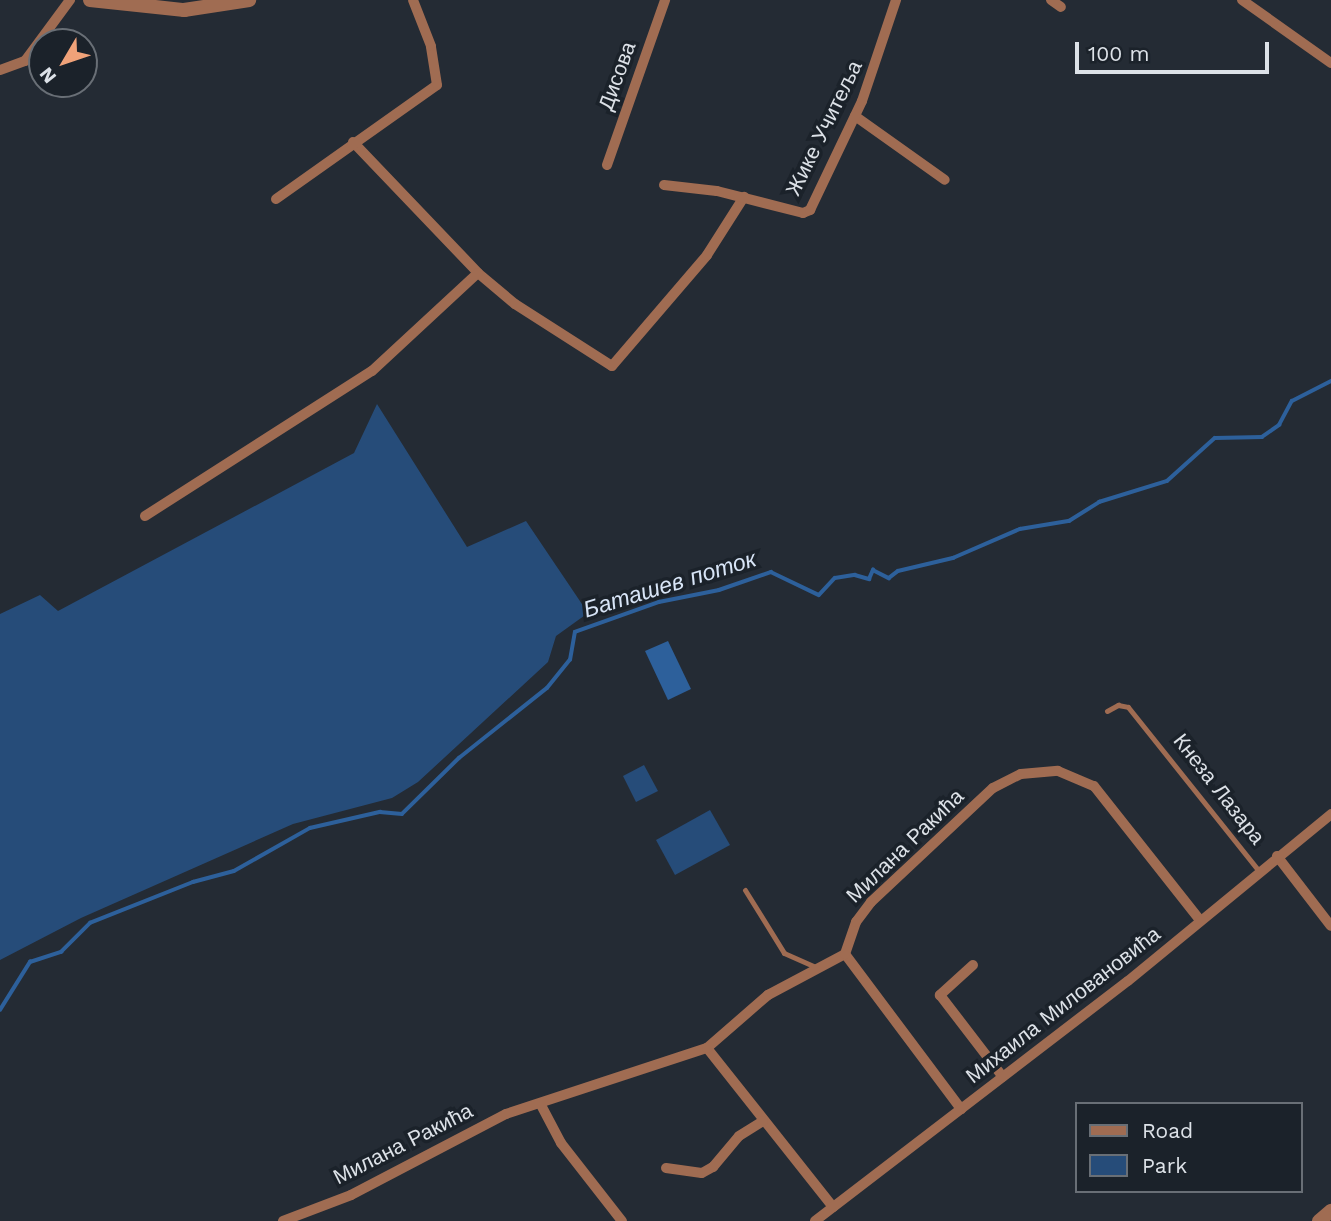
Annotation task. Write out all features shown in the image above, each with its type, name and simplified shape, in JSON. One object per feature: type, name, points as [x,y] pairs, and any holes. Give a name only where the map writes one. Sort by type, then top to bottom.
[{"type":"street","points":[[0,70],[25,61],[70,0]]},
{"type":"street","points":[[90,0],[184,10],[249,0]]},
{"type":"street","points":[[276,198],[437,85],[431,46],[413,0]]},
{"type":"street","name":"Дисова","points":[[607,165],[665,0]]},
{"type":"street","name":"Жике Учитеља","points":[[664,185],[744,197],[803,213],[810,210],[855,116],[897,0]]},
{"type":"street","points":[[1051,0],[1061,7]]},
{"type":"street","points":[[1242,0],[1331,63]]},
{"type":"street","points":[[855,116],[945,180]]},
{"type":"street","points":[[354,142],[478,273],[515,304],[612,366],[684,285],[744,197]]},
{"type":"street","points":[[145,516],[372,371],[478,273]]},
{"type":"street","name":"Милана Ракића","points":[[283,1221],[351,1195],[506,1114],[541,1105],[577,1089],[707,1048],[734,1020],[815,967],[845,954],[856,922],[871,902],[993,788],[1039,770],[1068,773],[1094,786],[1200,920]]},
{"type":"street","name":"Михаила Миловановића","points":[[814,1221],[1003,1077],[1331,814]]},
{"type":"street","name":"Кнеза Лазара","points":[[1277,856],[1331,926]]},
{"type":"street","points":[[845,954],[961,1110]]},
{"type":"street","points":[[973,965],[940,995],[1003,1077]]},
{"type":"street","points":[[707,1048],[762,1121],[833,1207]]},
{"type":"street","points":[[541,1105],[561,1143],[622,1221]]},
{"type":"street","points":[[666,1168],[702,1173],[713,1167],[739,1136],[762,1121]]},
{"type":"street","points":[[1319,1221],[1331,1211]]},
{"type":"lane","name":"Кнеза Лазара","points":[[1107,711],[1125,705],[1149,730],[1259,871]]},
{"type":"lane","points":[[745,890],[784,953],[815,967]]},
{"type":"green space","points":[[377,404],[467,547],[526,521],[588,613],[556,636],[548,662],[418,782],[392,798],[293,824],[81,918],[0,960],[0,614],[40,595],[58,611],[354,453]]},
{"type":"green space","points":[[644,765],[658,791],[636,802],[623,776]]},
{"type":"green space","points":[[710,810],[730,845],[675,875],[656,840]]},
{"type":"shaded area","points":[[668,641],[691,689],[668,700],[645,651]]},
{"type":"waterway","name":"Баташев поток","points":[[0,1010],[30,962],[61,952],[90,923],[193,882],[234,871],[310,828],[380,812],[402,814],[459,758],[547,688],[570,660],[575,632],[659,602],[719,590],[771,572],[819,595],[835,578],[855,575],[869,579],[873,570],[889,578],[898,571],[953,558],[1020,529],[1069,521],[1099,502],[1167,481],[1215,438],[1262,437],[1279,425],[1292,401],[1331,381]]}]
